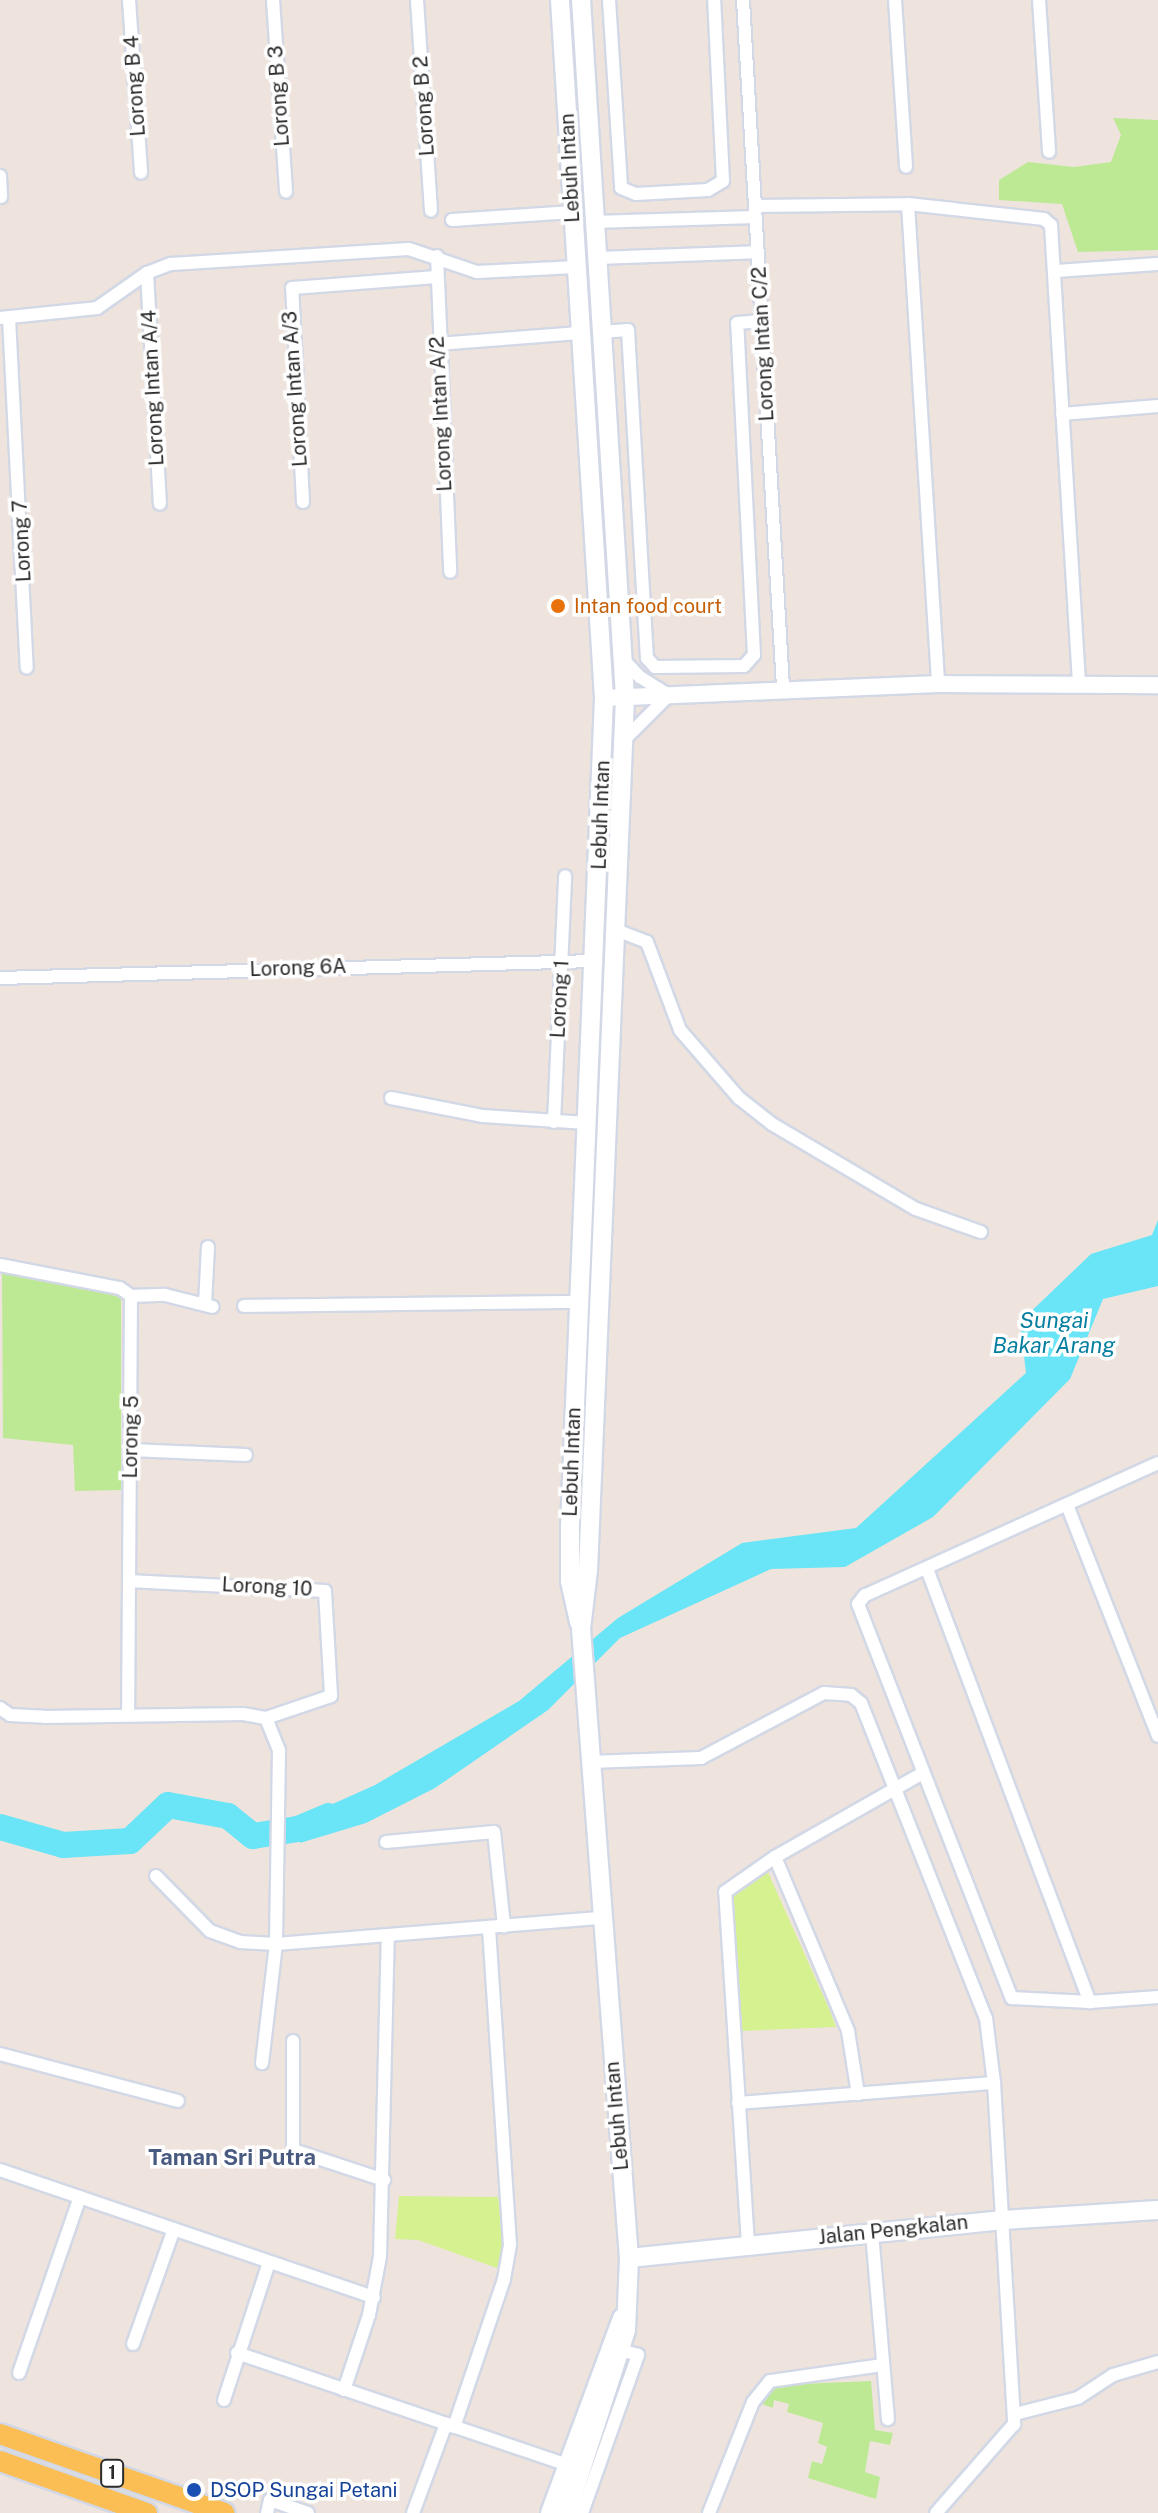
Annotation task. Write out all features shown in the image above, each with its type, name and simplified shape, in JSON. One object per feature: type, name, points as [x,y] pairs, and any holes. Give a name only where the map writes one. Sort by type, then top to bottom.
[{"type":"main road","name":"Lebuh Intan","points":[[560,0],[604,698],[570,1554],[581,1635],[629,2258],[621,2350],[567,2513]]},
{"type":"main road","name":"Lebuh Intan","points":[[581,0],[625,697],[588,1570],[581,1635]]},
{"type":"main road","points":[[599,583],[605,555],[617,547]]},
{"type":"main road","name":"Jalan Pengkalan","points":[[629,2258],[1003,2220],[1158,2210]]},
{"type":"main road","name":"Lebuh Intan","points":[[550,2513],[608,2345],[624,2316]]},
{"type":"main road","points":[[0,2461],[4,2436]]},
{"type":"main road","name":"1","points":[[4,2436],[224,2513]]},
{"type":"main road","name":"1","points":[[0,2461],[147,2513]]},
{"type":"street","name":"Lorong B 4","points":[[129,0],[141,173]]},
{"type":"street","name":"Lorong B 3","points":[[273,0],[286,192]]},
{"type":"street","name":"Lorong B 2","points":[[417,0],[431,211]]},
{"type":"street","points":[[609,0],[621,188],[636,194],[708,190],[723,181],[714,0]]},
{"type":"street","name":"Lorong Intan C/2","points":[[743,0],[783,688]]},
{"type":"street","points":[[895,0],[906,167]]},
{"type":"street","points":[[1039,0],[1049,152]]},
{"type":"street","points":[[0,176],[1,197]]},
{"type":"street","points":[[669,192],[671,219]]},
{"type":"street","points":[[594,222],[908,204],[1044,219],[1051,225],[1079,684]]},
{"type":"street","points":[[908,204],[938,684]]},
{"type":"street","points":[[452,220],[573,212]]},
{"type":"street","points":[[4,318],[97,308],[147,273],[171,264],[394,249],[437,256],[477,272],[576,267]]},
{"type":"street","points":[[596,258],[757,252]]},
{"type":"street","name":"Lorong Intan A/2","points":[[437,256],[434,277],[450,572]]},
{"type":"street","points":[[1055,271],[1158,264]]},
{"type":"street","name":"Lorong Intan A/4","points":[[147,273],[160,504]]},
{"type":"street","name":"Lorong Intan A/3","points":[[303,502],[289,299],[292,288],[434,277]]},
{"type":"street","name":"Lorong 7","points":[[4,318],[27,668]]},
{"type":"street","points":[[600,332],[628,330],[650,664],[744,666],[754,655],[737,323],[761,321]]},
{"type":"street","points":[[437,344],[580,333]]},
{"type":"street","points":[[1062,414],[1158,406]]},
{"type":"street","points":[[750,540],[774,538]]},
{"type":"street","points":[[617,547],[642,545]]},
{"type":"street","points":[[623,659],[640,677],[669,695]]},
{"type":"street","points":[[604,698],[783,688],[938,684],[1158,685]]},
{"type":"street","points":[[624,740],[669,695]]},
{"type":"street","name":"Lorong 1","points":[[554,1122],[565,876]]},
{"type":"street","points":[[616,930],[647,942],[680,1030],[739,1098],[772,1124],[916,1209],[981,1232]]},
{"type":"street","name":"Lorong 6A","points":[[0,978],[562,958],[595,961]]},
{"type":"street","points":[[391,1098],[483,1116],[587,1123]]},
{"type":"street","points":[[0,1265],[120,1288],[131,1296],[165,1295],[209,1306],[208,1247]]},
{"type":"street","name":"Lorong 5","points":[[128,1715],[131,1296]]},
{"type":"street","points":[[244,1306],[578,1302]]},
{"type":"street","points":[[131,1450],[246,1455]]},
{"type":"street","points":[[1158,1463],[865,1595],[858,1604],[921,1774],[1012,1998],[1090,2002],[1158,1997]]},
{"type":"street","points":[[1067,1505],[1158,1736]]},
{"type":"street","points":[[927,1569],[1090,2002]]},
{"type":"street","name":"Lorong 10","points":[[129,1581],[325,1591],[331,1696],[266,1718]]},
{"type":"street","points":[[589,1762],[712,1756],[824,1693],[837,1691],[861,1703],[897,1786],[986,2018],[994,2083],[1015,2414],[1006,2439],[936,2513]]},
{"type":"street","points":[[0,1709],[45,1717],[266,1718],[274,1727],[279,1751],[280,1855],[276,1944],[262,2063]]},
{"type":"street","points":[[748,2244],[723,1900],[729,1885],[921,1774]]},
{"type":"street","points":[[386,1842],[494,1832],[504,1926]]},
{"type":"street","points":[[775,1857],[848,2031],[858,2094]]},
{"type":"street","points":[[156,1876],[210,1931],[240,1942],[276,1944],[388,1937],[602,1918]]},
{"type":"street","points":[[413,2513],[501,2290],[510,2245],[489,1927]]},
{"type":"street","points":[[344,2390],[374,2297],[384,2180],[388,1937]]},
{"type":"street","points":[[293,2041],[293,2150],[384,2180]]},
{"type":"street","points":[[0,2054],[178,2101]]},
{"type":"street","points":[[738,2103],[994,2083]]},
{"type":"street","points":[[0,2170],[374,2297]]},
{"type":"street","points":[[19,2373],[80,2197]]},
{"type":"street","points":[[133,2344],[174,2229]]},
{"type":"street","points":[[872,2233],[888,2419]]},
{"type":"street","points":[[224,2400],[269,2262]]},
{"type":"street","points":[[582,2513],[638,2355],[621,2350]]},
{"type":"street","points":[[237,2353],[567,2465]]},
{"type":"street","points":[[1015,2414],[1078,2398],[1113,2375],[1158,2362]]},
{"type":"street","points":[[712,2512],[753,2402],[770,2381],[882,2365]]},
{"type":"street","points":[[267,2513],[270,2500],[308,2513]]},
{"type":"green space","points":[[1113,118],[1158,120],[1158,250],[1078,252],[1062,204],[999,200],[999,180],[1028,162],[1074,167],[1111,162],[1121,135]]},
{"type":"green space","points":[[2,1271],[121,1297],[121,1490],[75,1491],[73,1445],[3,1438]]},
{"type":"green space","points":[[767,1870],[836,2027],[741,2031],[729,1906],[737,1887]]},
{"type":"green space","points":[[399,2196],[498,2197],[504,2243],[497,2268],[418,2240],[395,2239]]},
{"type":"green space","points":[[871,2381],[875,2430],[893,2433],[890,2445],[870,2441],[865,2472],[880,2477],[876,2499],[808,2478],[812,2461],[822,2464],[827,2447],[818,2443],[823,2423],[787,2412],[789,2404],[774,2400],[773,2408],[759,2403],[763,2393],[777,2385]]},
{"type":"water","name":"Sungai Bakar Arang","points":[[1158,1220],[1158,1286],[1103,1299],[1070,1379],[933,1517],[845,1567],[771,1569],[620,1638],[548,1710],[435,1788],[366,1823],[300,1843],[297,1820],[375,1785],[519,1701],[618,1618],[742,1543],[856,1528],[1026,1373],[1020,1322],[1091,1254],[1152,1235]]},
{"type":"waterway","name":"Sungai Bakar Arang","points":[[0,1827],[63,1845],[130,1841],[168,1805],[228,1816],[253,1836],[298,1829],[328,1816]]},
{"type":"place","name":"Intan food court","points":[[558,606]]},
{"type":"place","name":"DSOP Sungai Petani","points":[[194,2490]]},
{"type":"district","name":"Taman Sri Putra","points":[[232,2158]]}]
